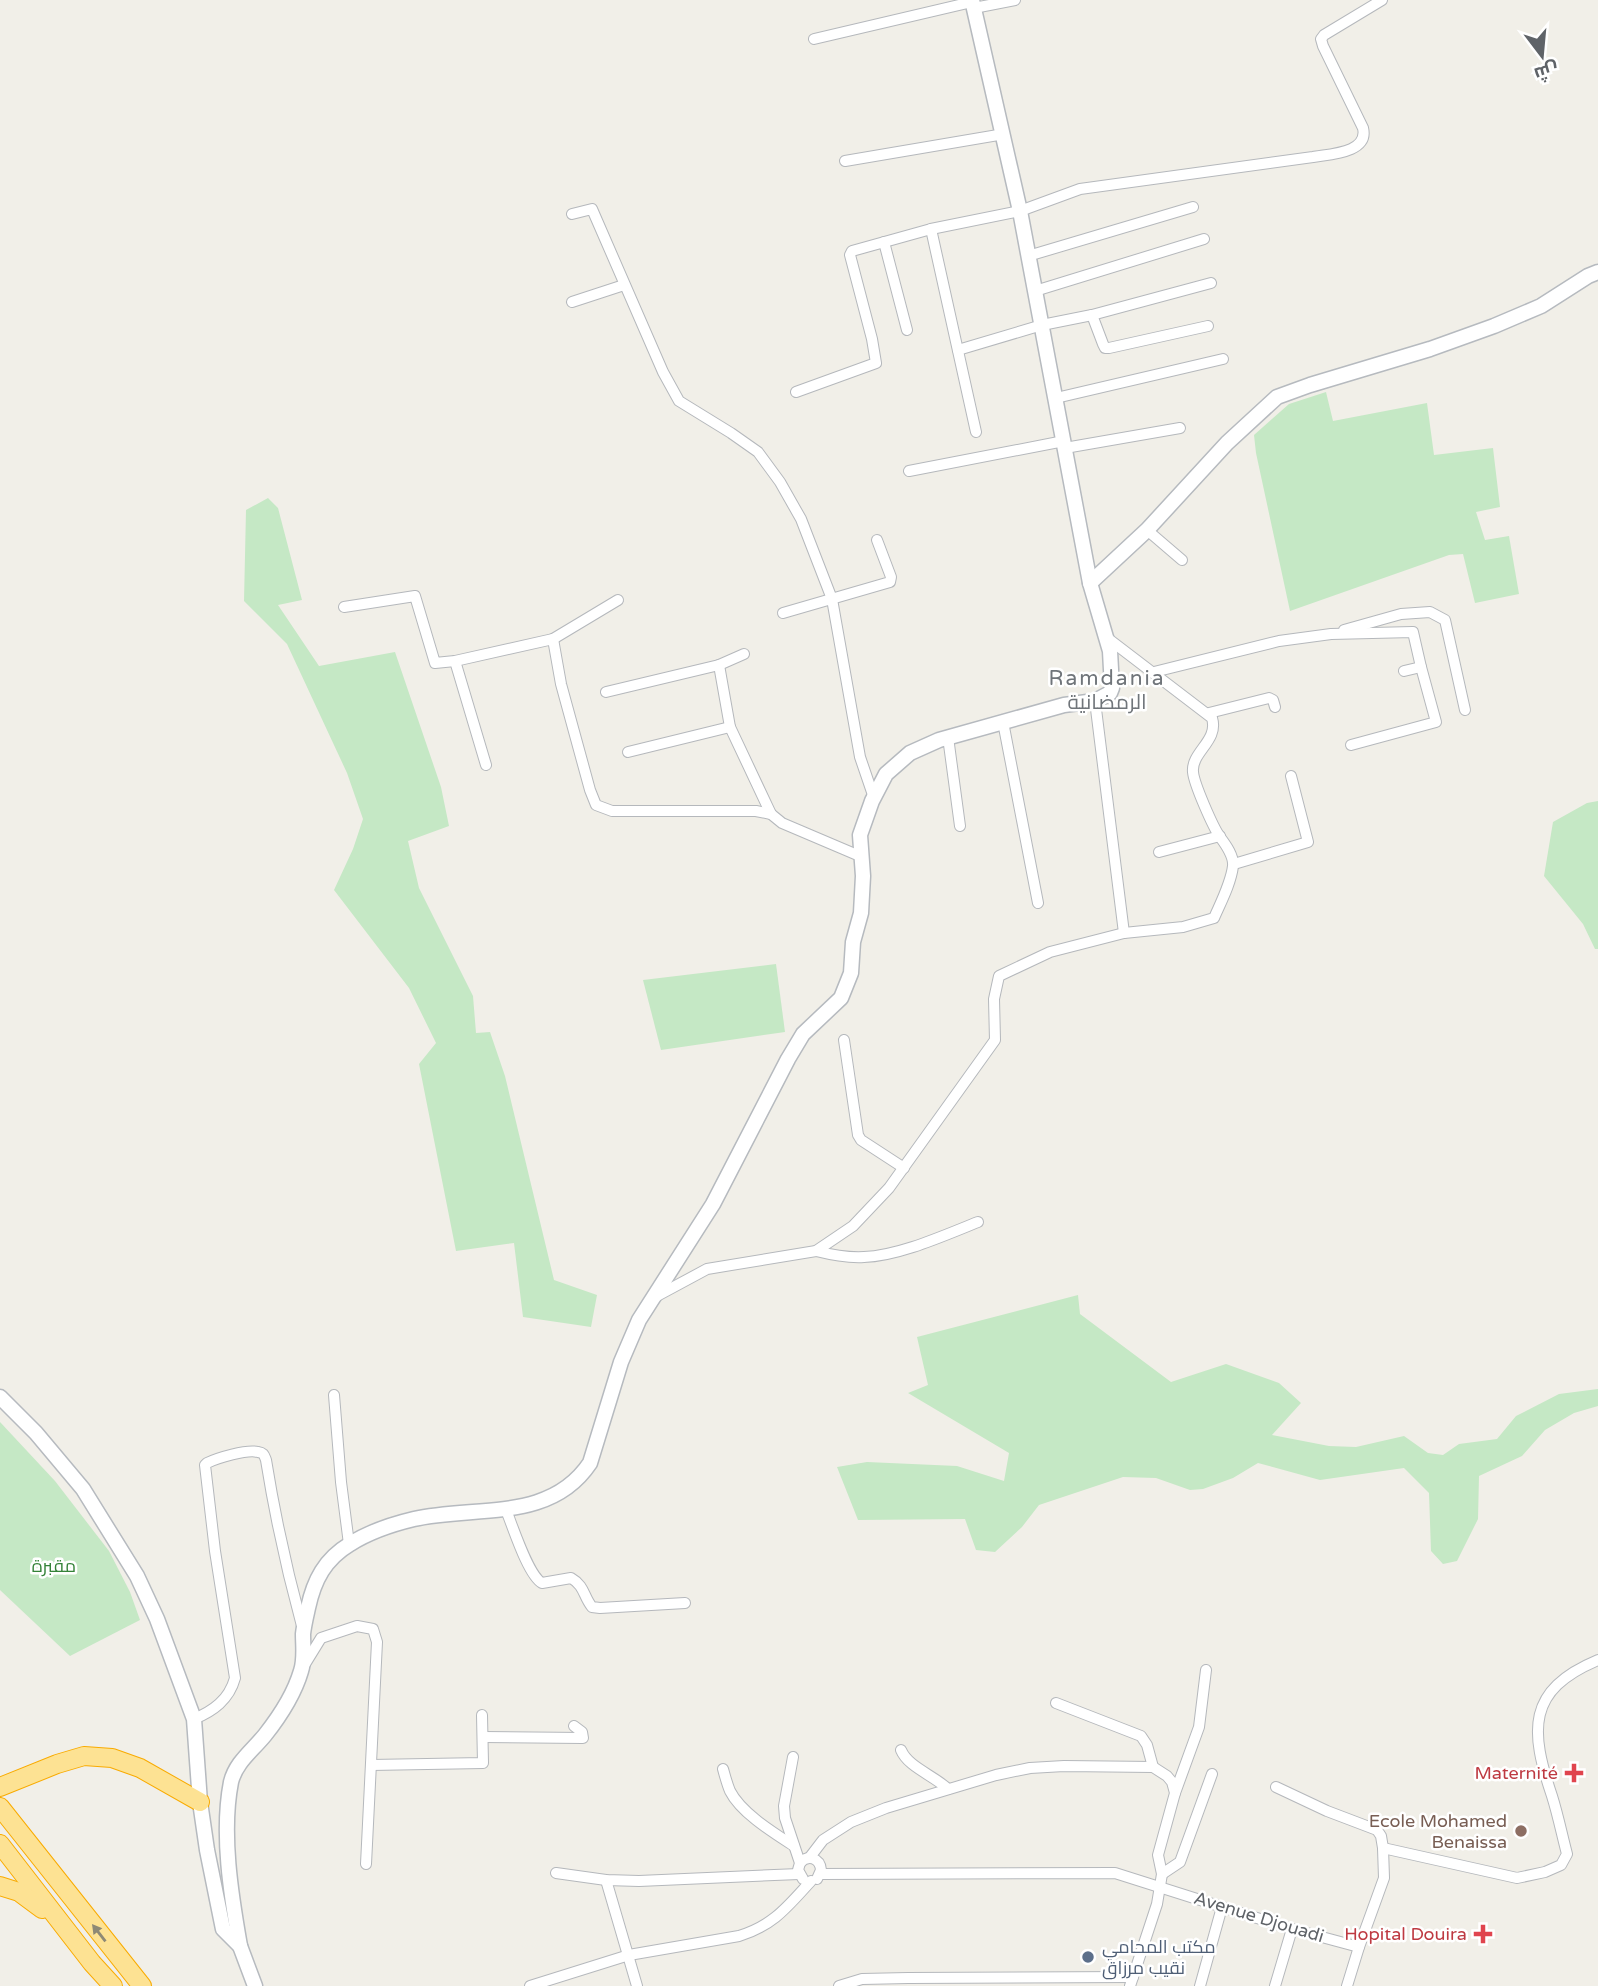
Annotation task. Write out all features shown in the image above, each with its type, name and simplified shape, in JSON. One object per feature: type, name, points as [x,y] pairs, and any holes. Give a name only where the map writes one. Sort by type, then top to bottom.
[{"type":"highway","points":[[8,1783],[84,1756],[112,1758],[141,1768],[200,1802]]},
{"type":"highway","points":[[0,1807],[142,1986]]},
{"type":"highway","points":[[0,1844],[92,1963],[113,1986]]},
{"type":"highway","points":[[0,1886],[27,1897],[67,1929]]},
{"type":"street","points":[[814,38],[972,4],[1016,0]]},
{"type":"street","points":[[796,392],[876,363],[850,255],[852,251],[931,229],[1020,211],[1080,189],[1340,153],[1359,145],[1363,141],[1363,128],[1321,39],[1382,0]]},
{"type":"street","points":[[302,1668],[303,1631],[312,1588],[328,1561],[349,1544],[415,1519],[506,1510],[561,1492],[582,1475],[590,1463],[621,1362],[639,1320],[713,1204],[803,1034],[841,998],[851,973],[853,942],[861,913],[860,835],[886,774],[910,753],[948,737],[1064,705],[1095,701],[1110,693],[1110,652],[1090,583],[1020,211],[972,4]]},
{"type":"street","points":[[845,161],[1003,134]]},
{"type":"street","points":[[1028,256],[1193,207]]},
{"type":"street","points":[[572,214],[592,209],[663,372],[679,401],[758,452],[780,482],[801,519],[832,599],[860,757],[874,798]]},
{"type":"street","points":[[931,229],[976,432]]},
{"type":"street","points":[[1035,291],[1204,239]]},
{"type":"street","points":[[884,242],[907,330]]},
{"type":"street","points":[[1090,583],[1147,530],[1227,443],[1278,397],[1494,326],[1541,306],[1598,272]]},
{"type":"street","points":[[958,350],[1210,283]]},
{"type":"street","points":[[572,302],[624,285]]},
{"type":"street","points":[[1092,315],[1105,348],[1208,326]]},
{"type":"street","points":[[1056,398],[1223,359]]},
{"type":"street","points":[[909,471],[1064,444],[1180,428]]},
{"type":"street","points":[[1147,530],[1182,560]]},
{"type":"street","points":[[783,613],[890,582],[891,577],[877,540]]},
{"type":"street","points":[[344,607],[415,596],[435,663],[553,639],[618,600]]},
{"type":"street","points":[[1331,634],[1401,614],[1430,612],[1445,620],[1465,710]]},
{"type":"street","points":[[1154,672],[1279,641],[1331,634],[1413,632],[1436,722],[1351,745]]},
{"type":"street","points":[[816,1251],[853,1226],[889,1188],[995,1040],[994,999],[999,976],[1050,952],[1124,933],[1183,927],[1214,918],[1234,864],[1204,804],[1193,771],[1194,763],[1212,735],[1213,718],[1106,637]]},
{"type":"street","points":[[553,639],[561,684],[596,805],[612,811],[756,811],[771,814]]},
{"type":"street","points":[[606,692],[719,665],[744,653]]},
{"type":"street","points":[[455,661],[486,765]]},
{"type":"street","points":[[719,665],[730,727],[771,814],[782,823],[862,857]]},
{"type":"street","points":[[1404,671],[1421,667]]},
{"type":"street","points":[[1209,713],[1269,698],[1273,700],[1275,707]]},
{"type":"street","points":[[1095,701],[1124,933]]},
{"type":"street","points":[[1003,722],[1038,903]]},
{"type":"street","points":[[628,752],[730,727]]},
{"type":"street","points":[[948,737],[960,826]]},
{"type":"street","points":[[1234,864],[1308,842],[1291,776]]},
{"type":"street","points":[[1159,852],[1220,836]]},
{"type":"street","points":[[844,1040],[858,1135],[904,1168]]},
{"type":"street","points":[[652,1299],[708,1269],[816,1251],[842,1257],[867,1257],[928,1242],[978,1222]]},
{"type":"street","points":[[334,1395],[349,1544]]},
{"type":"street","points":[[0,1397],[36,1433],[83,1489],[137,1576],[157,1619],[194,1718],[200,1802],[223,1929],[240,1946]]},
{"type":"street","points":[[194,1718],[219,1706],[234,1684],[235,1678],[215,1551],[205,1465],[207,1463],[245,1452],[260,1451],[263,1454],[303,1631]]},
{"type":"street","points":[[506,1510],[537,1581],[542,1583],[571,1578],[583,1587],[592,1607],[685,1603]]},
{"type":"street","points":[[255,1986],[240,1946],[229,1865],[227,1811],[232,1779],[244,1757],[280,1715],[302,1668],[321,1638],[357,1626],[373,1629],[377,1642],[366,1864]]},
{"type":"street","points":[[1383,1848],[1517,1878],[1545,1872],[1561,1865],[1567,1854],[1542,1769],[1538,1728],[1542,1707],[1555,1686],[1575,1670],[1598,1660]]},
{"type":"street","points":[[839,1986],[862,1979],[907,1983],[1132,1982],[1157,1904],[1161,1874],[1158,1855],[1175,1793],[1199,1727],[1206,1670]]},
{"type":"street","points":[[1056,1703],[1141,1737],[1147,1745],[1153,1767]]},
{"type":"street","points":[[371,1765],[483,1763],[482,1715]]},
{"type":"street","points":[[483,1737],[583,1738],[582,1732],[574,1726]]},
{"type":"street","points":[[901,1750],[908,1763],[932,1776],[948,1790]]},
{"type":"street","points":[[793,1757],[784,1806],[785,1818],[799,1869],[804,1880],[811,1881]]},
{"type":"street","points":[[556,1873],[606,1880],[639,1881],[799,1869],[823,1840],[851,1822],[886,1808],[996,1775],[1030,1768],[1153,1767],[1167,1776],[1175,1793]]},
{"type":"street","points":[[723,1769],[738,1803],[794,1846]]},
{"type":"street","points":[[1161,1874],[1180,1862],[1212,1774]]},
{"type":"street","points":[[1276,1787],[1377,1830],[1381,1836],[1384,1878],[1347,1986]]},
{"type":"street","points":[[530,1986],[629,1955],[755,1931],[779,1916],[811,1881],[821,1874],[820,1863],[810,1857]]},
{"type":"street","name":"Avenue Djouadi","points":[[821,1874],[1115,1872],[1292,1929],[1359,1947]]},
{"type":"street","points":[[606,1880],[637,1986]]},
{"type":"street","points":[[1200,1986],[1222,1907]]},
{"type":"street","points":[[1275,1986],[1292,1929]]},
{"type":"green space","points":[[1326,392],[1333,421],[1427,403],[1434,455],[1493,448],[1500,507],[1476,512],[1485,540],[1509,536],[1519,594],[1475,603],[1463,554],[1449,555],[1290,611],[1254,435],[1289,404]]},
{"type":"green space","points":[[268,498],[278,508],[302,600],[278,605],[319,666],[395,652],[441,787],[449,826],[408,841],[419,888],[473,996],[476,1033],[490,1032],[505,1076],[554,1280],[597,1295],[591,1327],[523,1317],[514,1243],[456,1251],[419,1064],[436,1043],[409,988],[334,890],[363,819],[347,773],[287,644],[244,601],[246,510]]},
{"type":"green space","points":[[1598,801],[1598,949],[1595,949],[1583,924],[1544,876],[1553,822],[1587,803]]},
{"type":"green space","points":[[776,964],[785,1032],[661,1050],[643,980]]},
{"type":"green space","points":[[1078,1295],[1080,1314],[1171,1382],[1226,1364],[1279,1383],[1301,1403],[1272,1435],[1329,1446],[1356,1447],[1404,1436],[1428,1453],[1443,1455],[1459,1444],[1497,1439],[1516,1416],[1559,1394],[1598,1389],[1598,1406],[1574,1413],[1545,1430],[1522,1456],[1479,1476],[1478,1519],[1457,1561],[1443,1564],[1431,1551],[1429,1493],[1404,1468],[1320,1480],[1258,1463],[1233,1478],[1203,1489],[1190,1490],[1156,1478],[1123,1477],[1039,1505],[1022,1527],[995,1552],[976,1550],[965,1519],[858,1520],[837,1467],[867,1462],[957,1466],[1004,1481],[1009,1453],[908,1393],[928,1385],[917,1337]]},
{"type":"green space","name":"مقبرة","points":[[0,1422],[55,1481],[109,1551],[130,1592],[140,1620],[70,1656],[0,1590]]},
{"type":"place","name":"Maternité","points":[[1574,1773]]},
{"type":"place","name":"Ecole Mohamed Benaissa","points":[[1521,1831]]},
{"type":"place","name":"Hopital Douira","points":[[1483,1934]]},
{"type":"place","name":"مكتب المحامي نقيب مرزاق","points":[[1088,1957]]},
{"type":"district","name":"Ramdania الرمضانية","points":[[1107,690]]}]
